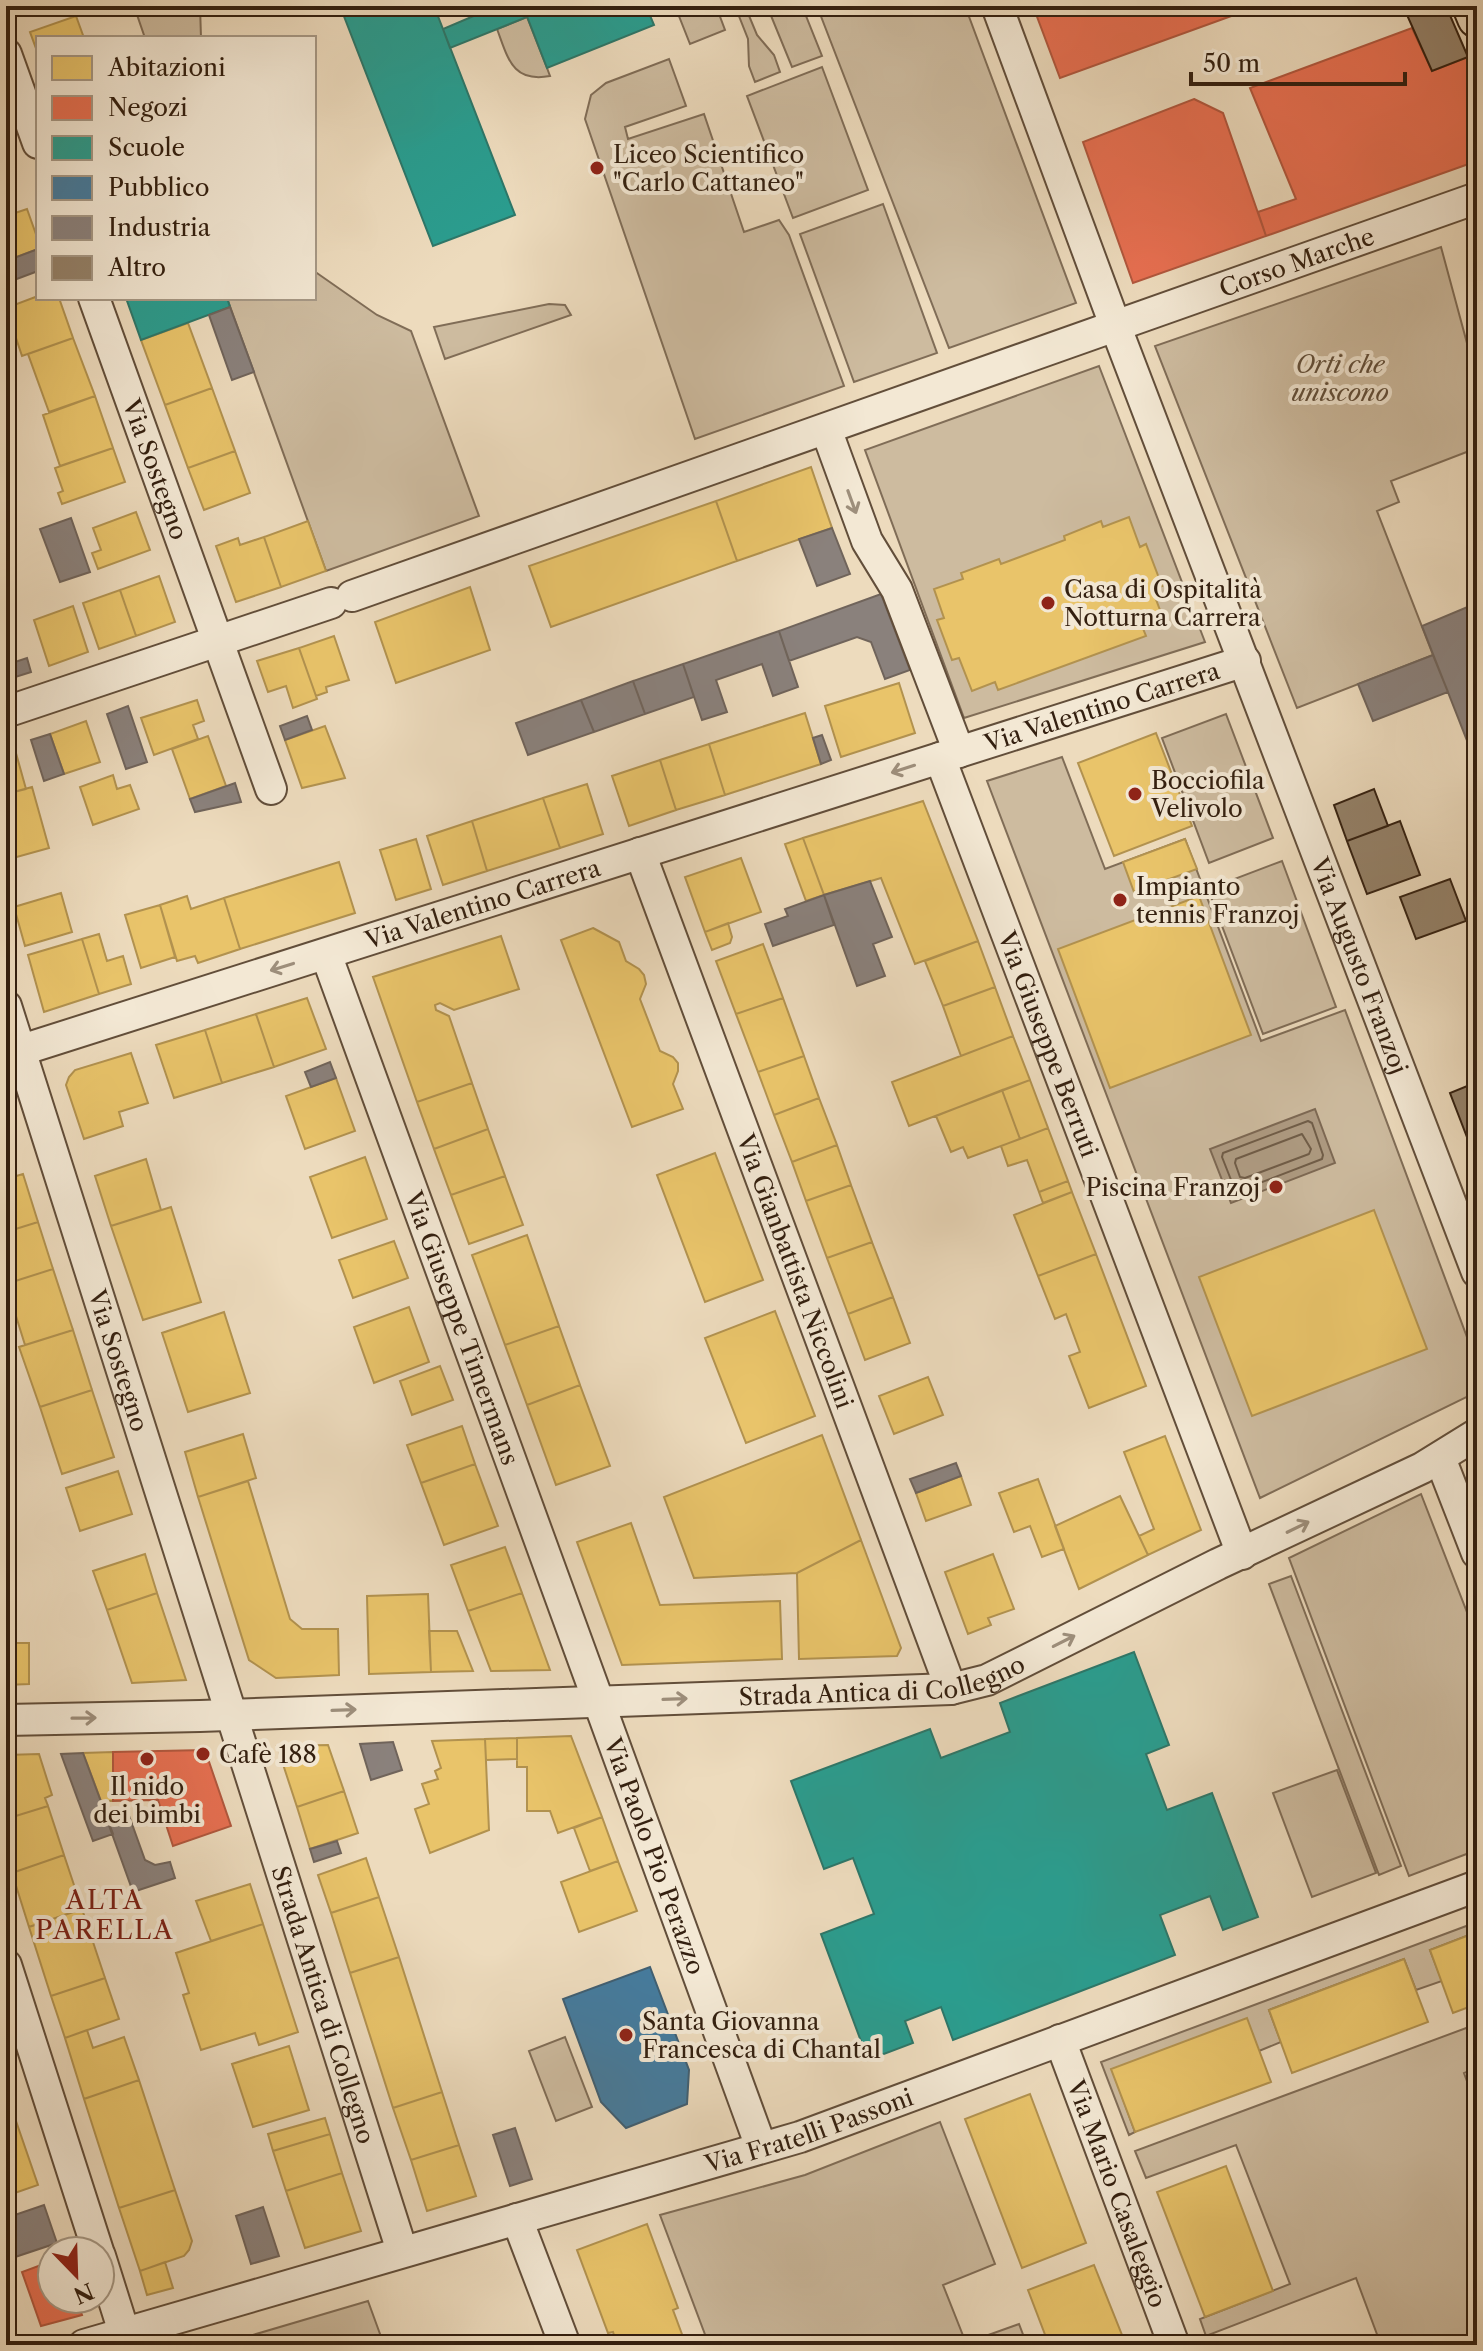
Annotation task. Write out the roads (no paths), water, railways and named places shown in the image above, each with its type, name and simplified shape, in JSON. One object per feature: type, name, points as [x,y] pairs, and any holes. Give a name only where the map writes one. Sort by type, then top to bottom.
[{"type":"main road","points":[[1472,6],[1477,18]]},
{"type":"street","points":[[997,6],[1115,325],[1245,661]]},
{"type":"street","points":[[6,54],[36,137]]},
{"type":"street","name":"Corso Marche","points":[[826,429],[1477,198]]},
{"type":"street","name":"Via Sostegno","points":[[95,300],[271,789]]},
{"type":"street","points":[[6,712],[342,599],[826,429]]},
{"type":"street","name":"Via Valentino Carrera","points":[[826,429],[867,541],[897,590],[949,755]]},
{"type":"street","name":"Via Valentino Carrera","points":[[12,1052],[1245,661]]},
{"type":"street","name":"Via Augusto Franzoj","points":[[1245,661],[1477,1272]]},
{"type":"street","name":"Via Giuseppe Berruti","points":[[949,755],[1242,1554]]},
{"type":"street","name":"Via Gianbattista Niccolini","points":[[640,853],[951,1689]]},
{"type":"street","name":"Via Giuseppe Timermans","points":[[326,954],[597,1702]]},
{"type":"street","name":"Via Sostegno","points":[[6,1006],[12,1052],[231,1714]]},
{"type":"street","name":"Strada Antica di Collegno","points":[[6,1720],[951,1689],[987,1680],[1440,1458],[1477,1434]]},
{"type":"street","points":[[1440,1458],[1477,1553]]},
{"type":"street","name":"Via Paolo Pio Perazzo","points":[[597,1702],[761,2147]]},
{"type":"street","name":"Strada Antica di Collegno","points":[[231,1714],[402,2251]]},
{"type":"street","name":"Via Fratelli Passoni","points":[[84,2345],[127,2339],[402,2251],[800,2137],[1477,1886]]},
{"type":"street","points":[[6,1965],[93,2235]]},
{"type":"street","name":"Via Mario Casaleggio","points":[[1060,2040],[1174,2345]]},
{"type":"street","points":[[517,2219],[565,2345]]},
{"type":"street","points":[[116,2306],[127,2339]]},
{"type":"water","points":[[1315,1109],[1335,1163],[1231,1203],[1210,1149]]},
{"type":"place","name":"Liceo Scientifico \"Carlo Cattaneo\"","points":[[597,168]]},
{"type":"place","name":"Casa di Ospitalità Notturna Carrera","points":[[1048,603]]},
{"type":"place","name":"Bocciofila Velivolo","points":[[1135,794]]},
{"type":"place","name":"Impianto tennis Franzoj","points":[[1120,900]]},
{"type":"place","name":"Piscina Franzoj","points":[[1276,1187]]},
{"type":"place","name":"Cafè 188","points":[[203,1754]]},
{"type":"place","name":"Il nido dei bimbi","points":[[147,1759]]},
{"type":"place","name":"Santa Giovanna Francesca di Chantal","points":[[626,2035]]},
{"type":"district","name":"ALTA PARELLA","points":[[105,1915]]},
{"type":"park label","name":"Orti che uniscono","points":[[1340,378]]}]
